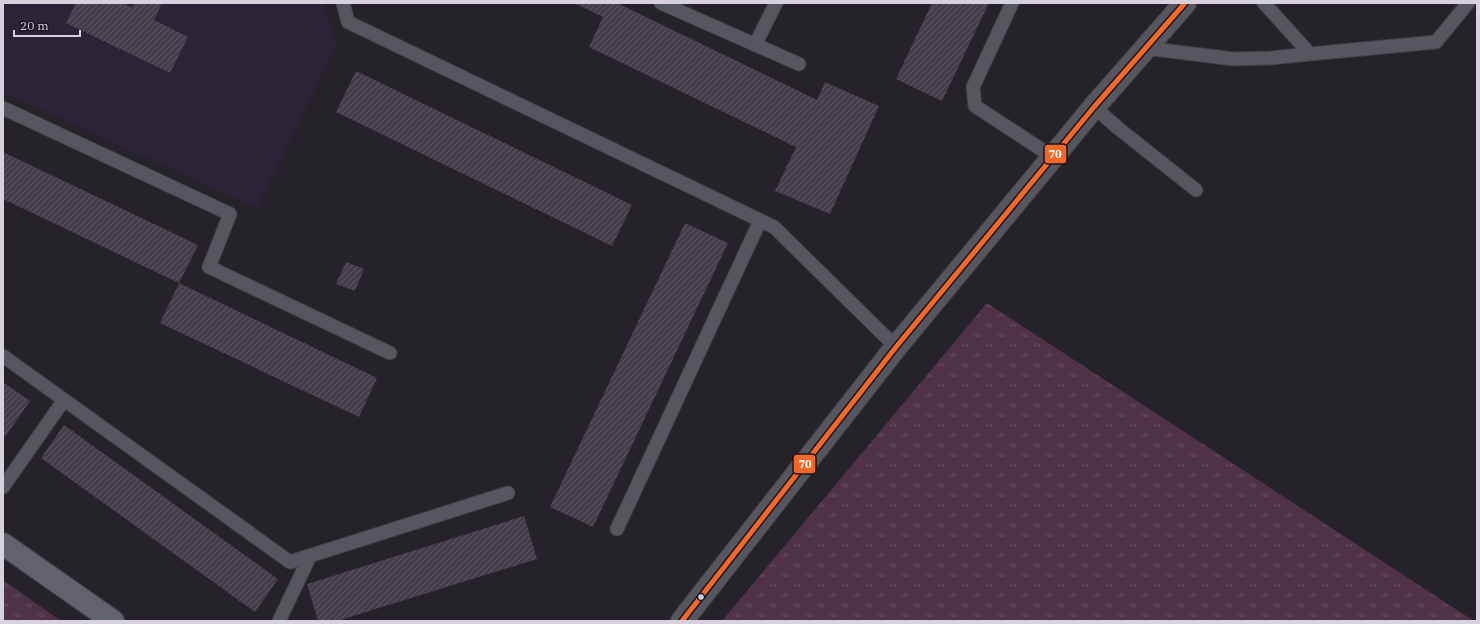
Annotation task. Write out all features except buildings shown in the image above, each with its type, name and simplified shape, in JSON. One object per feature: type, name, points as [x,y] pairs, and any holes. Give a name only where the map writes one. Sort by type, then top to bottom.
[{"type":"main road","points":[[3,544],[113,621]]},
{"type":"street","points":[[682,621],[896,347],[1094,107],[1185,3]]},
{"type":"lane","points":[[343,3],[348,22],[774,227],[896,347]]},
{"type":"lane","points":[[661,3],[799,64]]},
{"type":"lane","points":[[755,45],[776,3]]},
{"type":"lane","points":[[1012,3],[973,87],[975,106],[1053,157]]},
{"type":"lane","points":[[1264,3],[1310,54]]},
{"type":"lane","points":[[1145,48],[1234,59],[1270,58],[1436,42],[1468,3]]},
{"type":"lane","points":[[1094,107],[1196,190]]},
{"type":"lane","points":[[3,108],[230,214],[209,267],[390,353]]},
{"type":"lane","points":[[617,529],[760,221]]},
{"type":"lane","points":[[3,356],[290,562],[508,493]]},
{"type":"lane","points":[[3,486],[64,400]]},
{"type":"lane","points":[[279,621],[310,556]]},
{"type":"shaded area","points":[[3,3],[323,3],[337,45],[256,208],[3,92]]},
{"type":"green space","points":[[987,303],[1474,621],[722,621]]},
{"type":"green space","points":[[3,580],[61,621],[3,621]]},
{"type":"transit line","name":"70","points":[[682,621],[896,347],[1094,107],[1185,3]]}]
